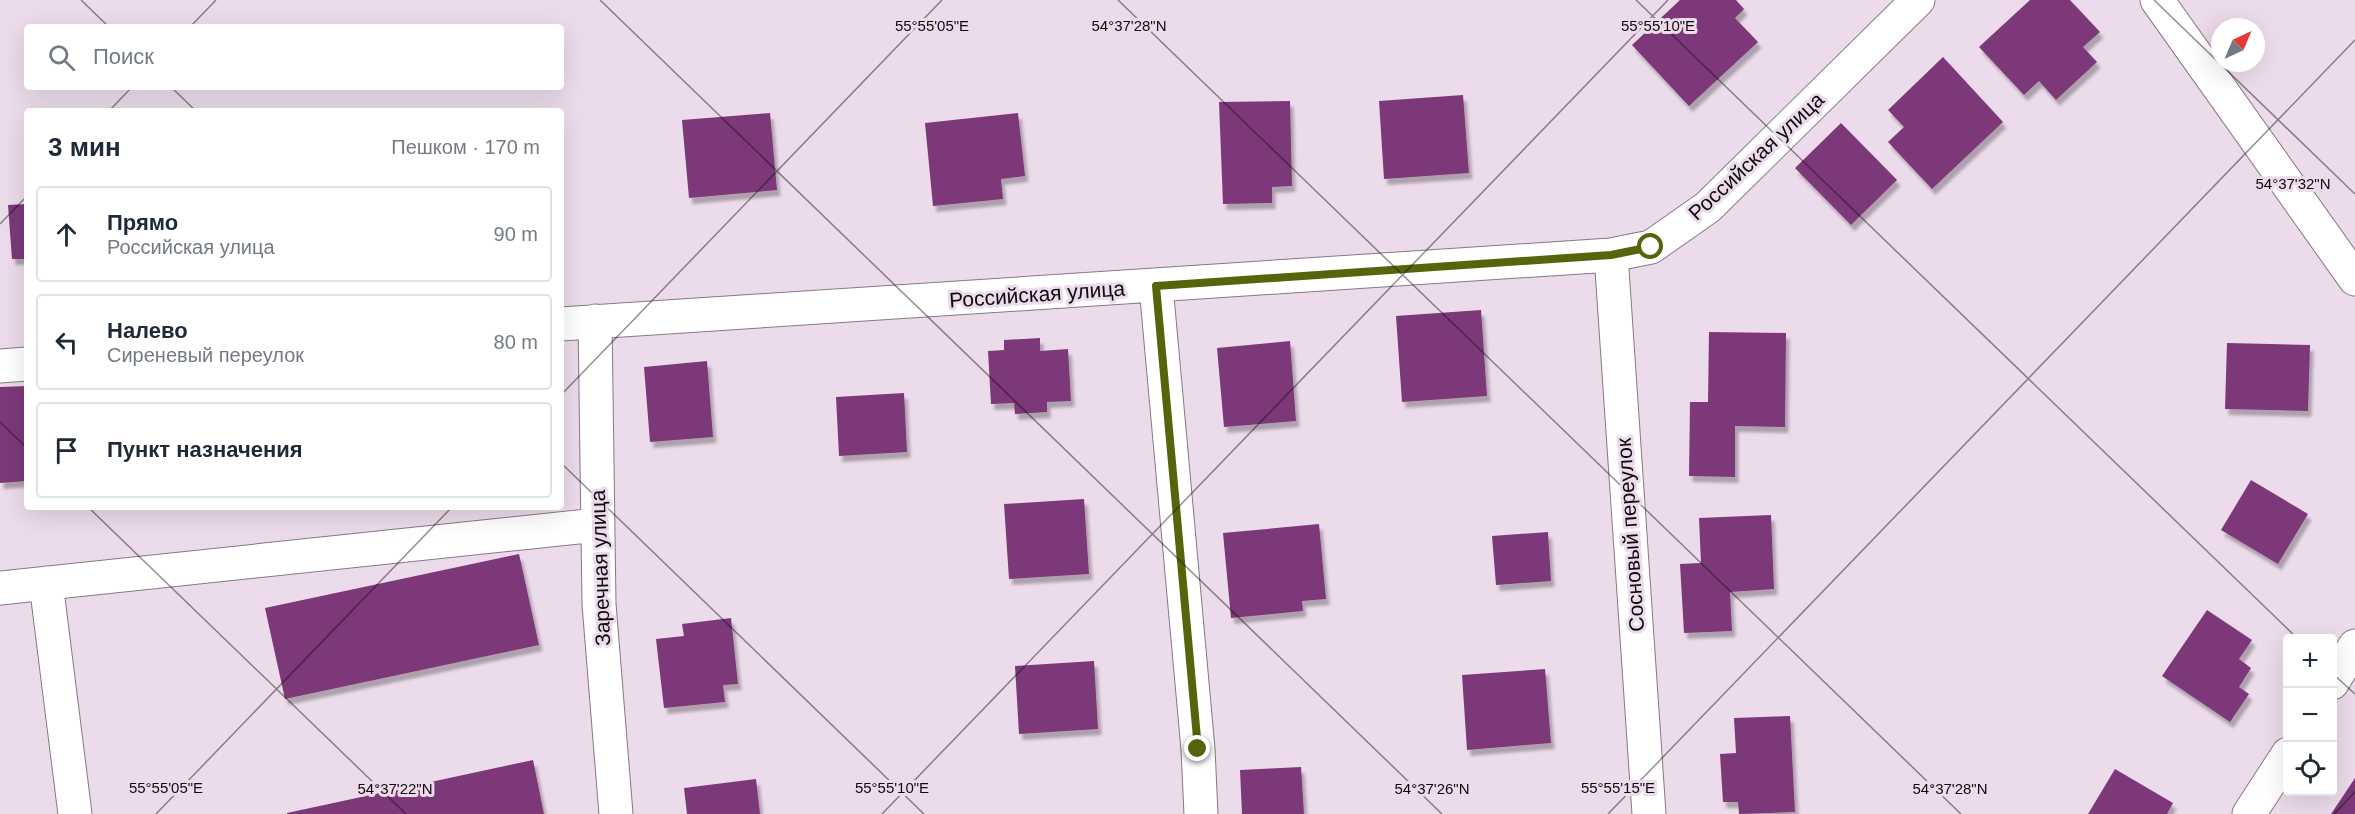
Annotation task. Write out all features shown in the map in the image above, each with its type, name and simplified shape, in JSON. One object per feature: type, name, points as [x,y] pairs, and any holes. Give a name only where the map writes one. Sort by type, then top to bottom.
[{"type":"street","name":"Российская улица","points":[[564,324],[1611,255],[1651,247],[1708,207],[1918,0]]},
{"type":"street","points":[[2157,0],[2355,279]]},
{"type":"street","name":"Сосновый переулок","points":[[1611,255],[1649,814]]},
{"type":"street","points":[[1156,286],[1198,749],[1201,814]]},
{"type":"street","name":"Заречная улица","points":[[596,321],[599,604],[616,814]]},
{"type":"street","points":[[0,366],[24,364]]},
{"type":"street","points":[[0,588],[597,525]]},
{"type":"street","points":[[46,583],[75,814]]},
{"type":"street","points":[[2337,675],[2355,646]]},
{"type":"street","points":[[2249,814],[2283,762]]},
{"type":"building","points":[[1680,0],[1736,0],[1744,9],[1735,18],[1758,42],[1689,106],[1632,45]]},
{"type":"building","points":[[2030,0],[2070,0],[2100,32],[2083,47],[2097,62],[2056,100],[2039,81],[2024,95],[1979,47]]},
{"type":"building","points":[[1943,57],[2003,122],[1932,189],[1888,142],[1904,127],[1888,110]]},
{"type":"building","points":[[1463,95],[1469,173],[1384,179],[1379,101]]},
{"type":"building","points":[[1290,101],[1292,186],[1272,187],[1272,203],[1223,204],[1219,102]]},
{"type":"building","points":[[770,113],[777,190],[689,198],[682,120]]},
{"type":"building","points":[[1018,113],[1025,176],[1001,179],[1003,199],[933,206],[925,123]]},
{"type":"building","points":[[1841,123],[1897,180],[1851,225],[1795,168]]},
{"type":"building","points":[[24,204],[24,259],[12,259],[8,205]]},
{"type":"building","points":[[1481,310],[1487,396],[1402,402],[1396,316]]},
{"type":"building","points":[[1709,332],[1786,333],[1785,427],[1735,426],[1735,477],[1689,476],[1690,402],[1708,402]]},
{"type":"building","points":[[1040,338],[1040,351],[1068,349],[1071,401],[1047,402],[1047,412],[1015,414],[1014,403],[991,404],[988,351],[1004,350],[1004,340]]},
{"type":"building","points":[[1290,341],[1296,421],[1224,427],[1217,348]]},
{"type":"building","points":[[2227,343],[2310,345],[2308,411],[2225,409]]},
{"type":"building","points":[[707,361],[713,437],[650,442],[644,367]]},
{"type":"building","points":[[24,386],[24,481],[0,483],[0,387]]},
{"type":"building","points":[[904,393],[907,452],[839,456],[836,397]]},
{"type":"building","points":[[2251,480],[2308,514],[2278,564],[2221,530]]},
{"type":"building","points":[[1084,499],[1089,574],[1009,579],[1004,504]]},
{"type":"building","points":[[1771,515],[1774,589],[1730,592],[1732,631],[1684,633],[1680,564],[1701,563],[1699,518]]},
{"type":"building","points":[[1319,524],[1326,599],[1302,601],[1303,611],[1231,618],[1223,533]]},
{"type":"building","points":[[1548,532],[1551,581],[1496,585],[1492,536]]},
{"type":"building","points":[[519,554],[539,645],[285,699],[265,608]]},
{"type":"building","points":[[2207,610],[2252,640],[2239,659],[2251,668],[2239,687],[2249,694],[2230,722],[2162,676]]},
{"type":"building","points":[[731,618],[738,684],[723,685],[725,702],[664,708],[656,639],[684,636],[682,624]]},
{"type":"building","points":[[1094,661],[1098,729],[1019,734],[1015,666]]},
{"type":"building","points":[[1545,669],[1551,743],[1467,750],[1462,675]]},
{"type":"building","points":[[1790,716],[1795,812],[1739,814],[1738,802],[1723,802],[1720,754],[1736,753],[1734,718]]},
{"type":"building","points":[[533,760],[544,814],[287,814],[287,813]]},
{"type":"building","points":[[1301,767],[1304,814],[1242,814],[1240,770]]},
{"type":"building","points":[[2115,769],[2173,803],[2167,814],[2088,814]]},
{"type":"building","points":[[2355,778],[2355,814],[2331,814]]},
{"type":"building","points":[[756,779],[760,814],[687,814],[684,788]]},
{"type":"route","points":[[1198,749],[1156,286],[1611,255],[1651,247]]}]
